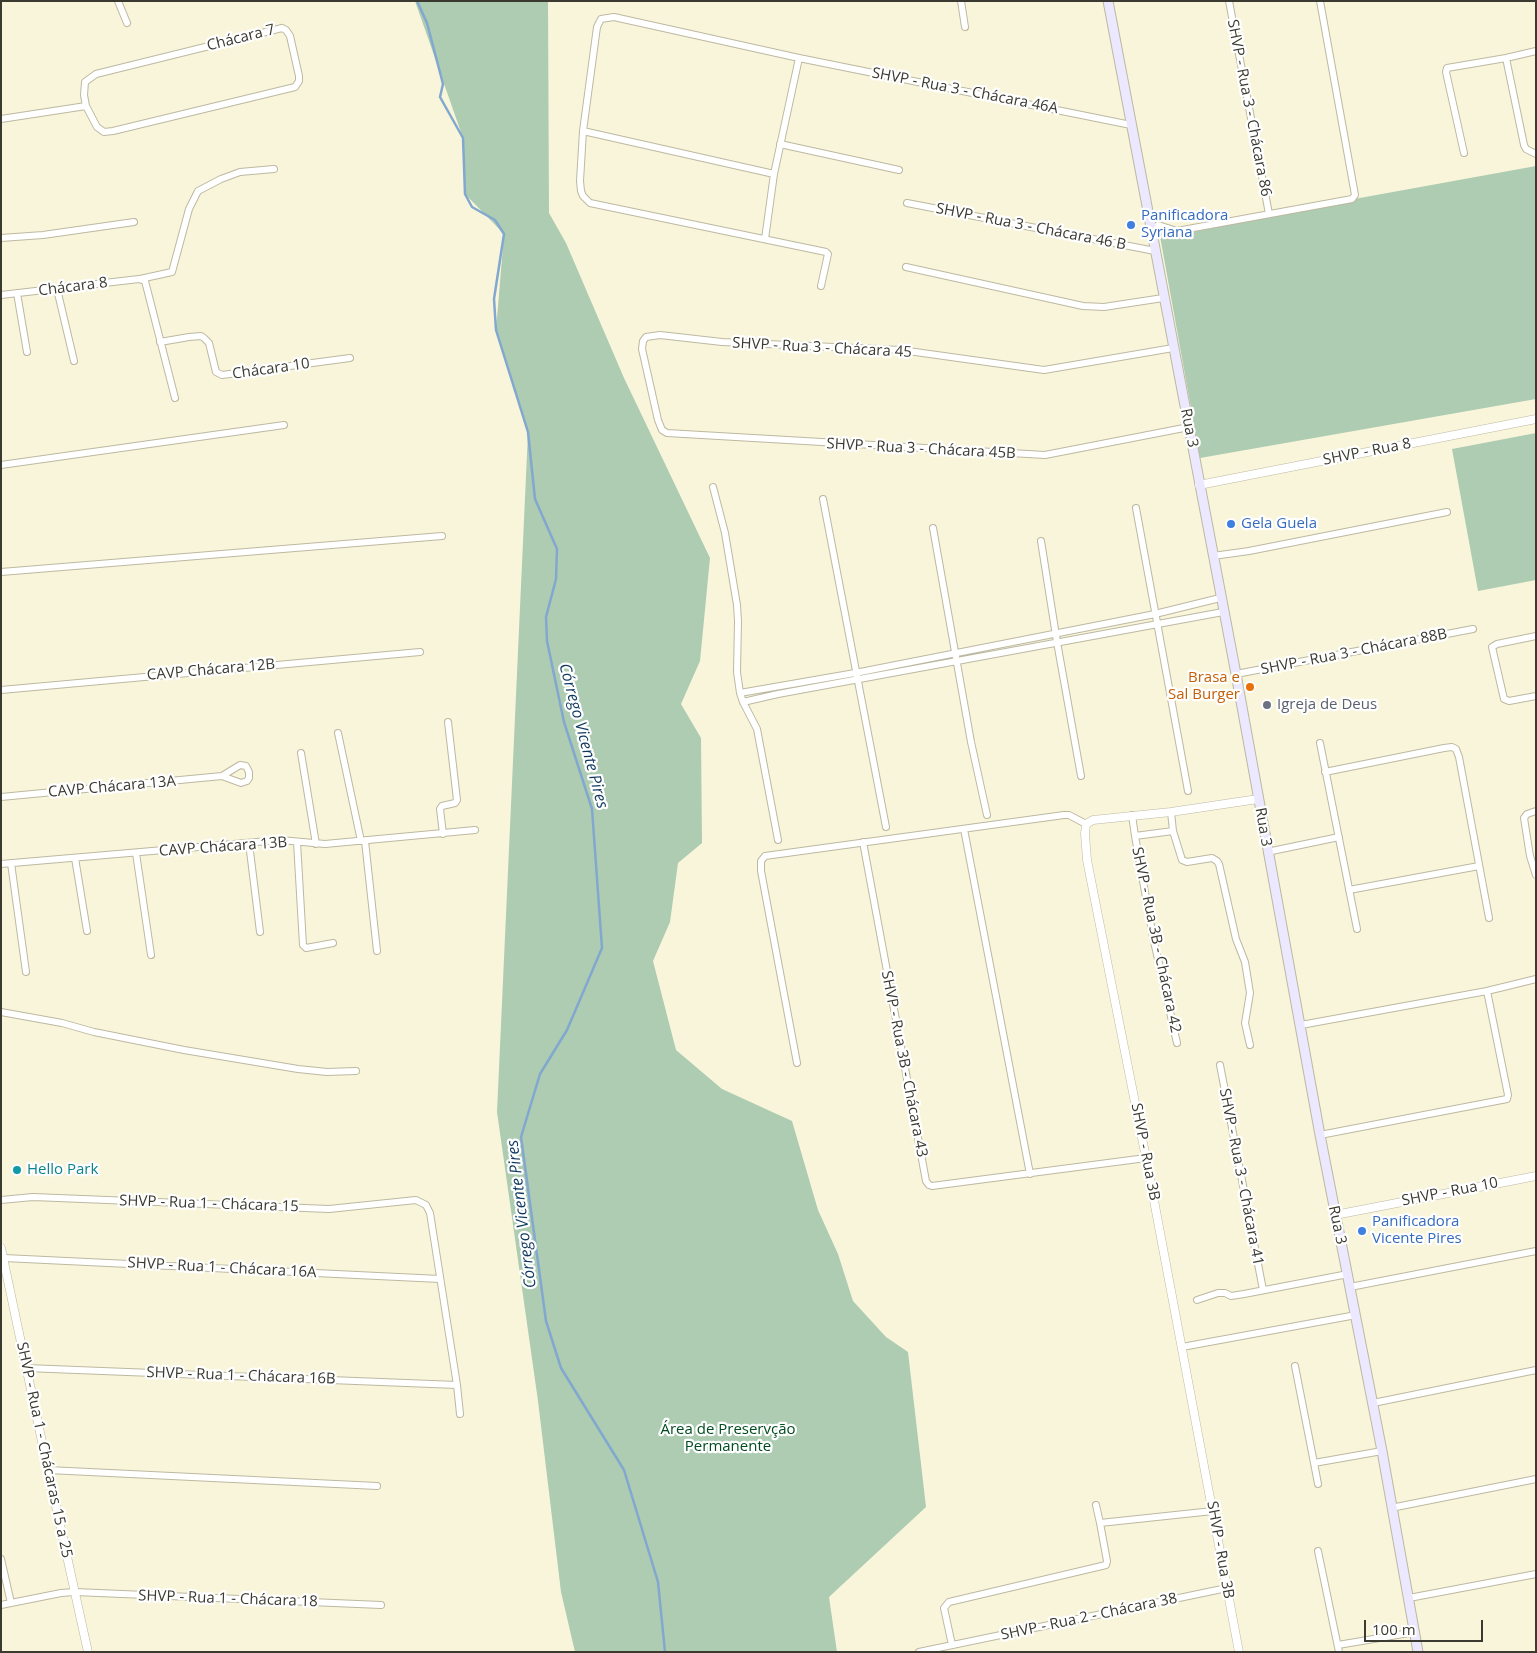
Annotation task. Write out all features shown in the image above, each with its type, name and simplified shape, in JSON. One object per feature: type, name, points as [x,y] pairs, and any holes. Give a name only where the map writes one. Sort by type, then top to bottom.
[{"type":"main road","name":"Rua 3","points":[[1108,1],[1220,598],[1236,674],[1267,852],[1301,1025],[1335,1215],[1382,1451],[1418,1652]]},
{"type":"street","points":[[118,1],[127,23]]},
{"type":"street","points":[[961,1],[965,27]]},
{"type":"street","name":"SHVP - Rua 3 - Chácara 86","points":[[1228,1],[1269,214]]},
{"type":"street","name":"SHVP - Rua 3 - Chácara 86","points":[[1151,232],[1158,225],[1177,231],[1352,199],[1355,195],[1356,190],[1320,1]]},
{"type":"street","name":"SHVP - Rua 3 - Chácara 46A","points":[[821,286],[828,254],[826,252],[590,203],[580,191],[583,131],[597,27],[601,19],[614,17],[799,58],[1131,125]]},
{"type":"street","name":"Chácara 7","points":[[282,28],[290,36],[299,76],[299,81],[295,87],[113,132],[100,130],[86,106],[84,95],[85,82],[96,74],[282,28]]},
{"type":"street","points":[[1464,153],[1446,72],[1447,68],[1535,53]]},
{"type":"street","points":[[765,239],[774,174],[799,58]]},
{"type":"street","points":[[1506,58],[1524,145],[1526,149],[1536,154]]},
{"type":"street","points":[[1,119],[86,106]]},
{"type":"street","points":[[583,131],[774,174]]},
{"type":"street","points":[[780,144],[899,170]]},
{"type":"street","name":"Chácara 8","points":[[1,295],[141,280],[172,272],[189,209],[198,192],[221,179],[240,172],[274,169]]},
{"type":"street","name":"SHVP - Rua 3 - Chácara 46 B","points":[[907,203],[1155,251]]},
{"type":"street","points":[[1,238],[52,234],[134,222]]},
{"type":"street","points":[[906,267],[1083,306],[1104,307],[1163,298]]},
{"type":"street","points":[[141,280],[146,283],[175,398]]},
{"type":"street","points":[[57,289],[74,361]]},
{"type":"street","points":[[16,293],[27,352]]},
{"type":"street","name":"Chácara 10","points":[[160,342],[201,336],[209,343],[216,372],[222,375],[350,358]]},
{"type":"street","name":"SHVP - Rua 3 - Chácara 45","points":[[658,420],[642,349],[643,341],[646,337],[651,336],[722,342],[901,350],[1044,370],[1173,348]]},
{"type":"street","name":"SHVP - Rua 8","points":[[1199,485],[1536,419]]},
{"type":"street","name":"SHVP - Rua 3 - Chácara 45B","points":[[658,420],[662,430],[667,433],[1032,455],[1053,454],[1189,427]]},
{"type":"street","points":[[1,465],[284,425]]},
{"type":"street","points":[[713,487],[725,533],[737,605],[737,672],[740,693],[757,729],[778,840]]},
{"type":"street","points":[[823,500],[886,827]]},
{"type":"street","points":[[1136,508],[1188,791]]},
{"type":"street","points":[[1213,556],[1249,551],[1447,512]]},
{"type":"street","points":[[933,528],[971,742],[987,815]]},
{"type":"street","points":[[1,572],[442,536]]},
{"type":"street","points":[[1041,541],[1057,642],[1082,776]]},
{"type":"street","points":[[740,693],[1155,614],[1220,598]]},
{"type":"street","points":[[1182,608],[1184,619]]},
{"type":"street","points":[[743,702],[1223,612]]},
{"type":"street","name":"SHVP - Rua 3 - Chácara 88B","points":[[1236,674],[1473,629]]},
{"type":"street","points":[[1536,636],[1496,644],[1492,647],[1504,699],[1509,701],[1536,696]]},
{"type":"street","name":"CAVP Chácara 12B","points":[[1,690],[420,652]]},
{"type":"street","points":[[443,834],[440,808],[456,803],[457,800],[448,722]]},
{"type":"street","points":[[338,733],[363,841],[377,951]]},
{"type":"street","points":[[1320,743],[1357,929]]},
{"type":"street","points":[[1326,772],[1444,748],[1452,747],[1456,749],[1489,918]]},
{"type":"street","points":[[301,753],[316,844]]},
{"type":"street","name":"CAVP Chácara 13A","points":[[1,797],[222,776]]},
{"type":"street","points":[[797,1063],[761,871],[761,861],[765,856],[1064,815],[1069,815],[1086,824],[1104,818],[1170,812],[1258,799]]},
{"type":"street","points":[[1536,811],[1527,814],[1524,818],[1530,856],[1536,875]]},
{"type":"street","points":[[1170,812],[1180,857],[1184,861],[1212,858],[1219,864],[1236,939],[1245,962],[1250,993],[1246,1023],[1250,1045]]},
{"type":"street","name":"SHVP - Rua 3B - Chácara 42","points":[[1132,816],[1153,937],[1177,1043]]},
{"type":"street","name":"SHVP - Rua 3B","points":[[1086,824],[1085,842],[1088,860],[1239,1652]]},
{"type":"street","points":[[964,829],[1030,1174]]},
{"type":"street","name":"CAVP Chácara 13B","points":[[1,864],[280,840],[316,844],[475,830]]},
{"type":"street","name":"SHVP - Rua 3B - Chácara 42","points":[[1135,836],[1173,831]]},
{"type":"street","points":[[1267,852],[1339,837]]},
{"type":"street","points":[[297,842],[303,946],[306,948],[333,943]]},
{"type":"street","name":"SHVP - Rua 3B - Chácara 43","points":[[862,842],[926,1180],[929,1185],[1030,1174],[1146,1158]]},
{"type":"street","points":[[249,843],[260,932]]},
{"type":"street","points":[[136,853],[151,955]]},
{"type":"street","points":[[75,858],[87,931]]},
{"type":"street","points":[[11,863],[26,972]]},
{"type":"street","points":[[1349,890],[1479,866]]},
{"type":"street","points":[[1301,1025],[1536,979]]},
{"type":"street","points":[[1320,1135],[1507,1099],[1508,1095],[1487,990]]},
{"type":"street","points":[[1,1012],[62,1023],[94,1032],[184,1050],[269,1065],[321,1072],[356,1071]]},
{"type":"street","name":"SHVP - Rua 3 - Chácara 41","points":[[1220,1065],[1263,1290]]},
{"type":"street","name":"SHVP - Rua 10","points":[[1335,1215],[1536,1176]]},
{"type":"street","name":"SHVP - Rua 1 - Chácara 15","points":[[1,1200],[33,1197],[329,1209],[416,1200],[426,1205],[430,1213],[440,1279]]},
{"type":"street","name":"SHVP - Rua 1 - Chácaras 15 a 25","points":[[1,1248],[88,1652]]},
{"type":"street","points":[[1350,1287],[1536,1251]]},
{"type":"street","name":"SHVP - Rua 1 - Chácara 16A","points":[[4,1258],[440,1279]]},
{"type":"street","points":[[1197,1300],[1218,1293],[1235,1296],[1348,1274]]},
{"type":"street","points":[[440,1279],[460,1414]]},
{"type":"street","points":[[1182,1347],[1356,1315]]},
{"type":"street","points":[[1295,1366],[1318,1484]]},
{"type":"street","name":"SHVP - Rua 1 - Chácara 16B","points":[[26,1368],[456,1385]]},
{"type":"street","points":[[1372,1403],[1536,1370]]},
{"type":"street","points":[[1314,1463],[1382,1451]]},
{"type":"street","points":[[48,1470],[377,1486]]},
{"type":"street","points":[[1391,1508],[1536,1479]]},
{"type":"street","points":[[952,1645],[944,1608],[949,1602],[1106,1565],[1107,1561],[1096,1505]]},
{"type":"street","points":[[1100,1523],[1213,1511]]},
{"type":"street","points":[[1318,1551],[1339,1649],[1415,1632]]},
{"type":"street","points":[[1,1559],[11,1603]]},
{"type":"street","points":[[1409,1598],[1536,1574]]},
{"type":"street","name":"SHVP - Rua 2 - Chácara 38","points":[[919,1652],[1227,1588]]},
{"type":"street","name":"SHVP - Rua 1 - Chácara 18","points":[[1,1606],[74,1592],[381,1605]]},
{"type":"green space","name":"Área de Preservção Permanente","points":[[415,1],[548,1],[549,213],[566,243],[624,378],[710,558],[700,661],[681,704],[701,738],[702,843],[678,863],[670,922],[653,961],[676,1050],[722,1089],[792,1121],[818,1210],[838,1254],[853,1301],[886,1337],[908,1352],[926,1507],[829,1597],[837,1652],[575,1652],[561,1592],[538,1401],[497,1112],[528,432],[496,330],[504,234],[465,194],[463,138]]},
{"type":"green space","points":[[1536,166],[1536,399],[1200,458],[1158,225],[1178,231]]},
{"type":"green space","points":[[1536,433],[1536,580],[1478,591],[1452,449]]},
{"type":"waterway","name":"Córrego Vicente Pires","points":[[417,1],[427,23],[443,84],[440,97],[463,138],[465,194],[472,207],[495,220],[504,234],[494,299],[496,330],[528,432],[535,499],[557,549],[556,579],[546,617],[547,641],[564,722],[592,809],[602,948],[567,1030],[540,1074],[521,1137],[546,1321],[561,1368],[624,1470],[658,1582],[665,1652]]},
{"type":"place","name":"Panificadora Syriana","points":[[1131,225]]},
{"type":"place","name":"Gela Guela","points":[[1231,524]]},
{"type":"place","name":"Brasa e Sal Burger","points":[[1250,687]]},
{"type":"place","name":"Igreja de Deus","points":[[1267,705]]},
{"type":"place","name":"Hello Park","points":[[17,1170]]},
{"type":"place","name":"Panificadora Vicente Pires","points":[[1362,1231]]}]
